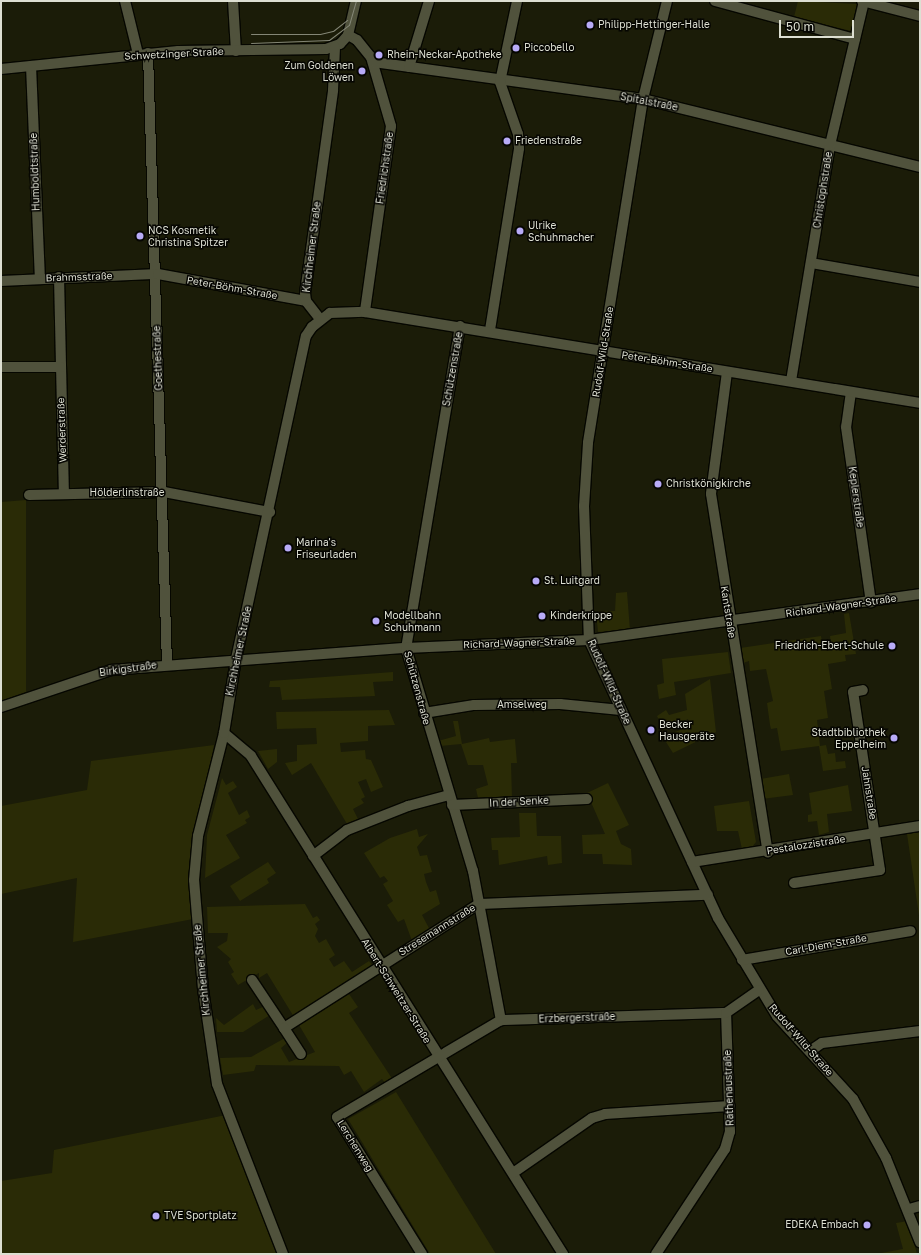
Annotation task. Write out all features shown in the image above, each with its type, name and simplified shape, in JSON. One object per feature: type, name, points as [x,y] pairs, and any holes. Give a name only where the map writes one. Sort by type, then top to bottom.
[{"type":"street","points":[[124,1],[138,54]]},
{"type":"street","points":[[233,1],[236,51]]},
{"type":"street","points":[[346,38],[356,1]]},
{"type":"street","points":[[409,67],[429,1]]},
{"type":"street","points":[[490,330],[519,148],[518,134],[500,82],[517,1]]},
{"type":"street","name":"Rudolf-Wild-Straße","points":[[667,1],[642,98],[585,471],[589,640],[692,862],[742,960],[759,990],[810,1051],[853,1099],[878,1142],[909,1209],[920,1242]]},
{"type":"street","points":[[715,1],[855,39]]},
{"type":"street","points":[[863,1],[920,16]]},
{"type":"street","name":"Christophstraße","points":[[791,381],[830,145],[863,1]]},
{"type":"street","name":"Schwetzinger Straße","points":[[1,68],[148,53],[317,51],[335,47],[346,38]]},
{"type":"street","name":"Friedrichstraße","points":[[346,38],[364,47],[373,62],[391,126],[365,312]]},
{"type":"street","name":"Kirchheimer Straße","points":[[283,1254],[217,1084],[203,989],[194,880],[198,836],[224,733],[236,659],[270,512],[306,336],[320,319],[306,301],[335,47]]},
{"type":"street","name":"Goethestraße","points":[[148,53],[158,274],[167,664]]},
{"type":"street","name":"Spitalstraße","points":[[373,62],[500,82],[642,98],[920,167]]},
{"type":"street","name":"Humboldtstraße","points":[[31,66],[40,278]]},
{"type":"street","points":[[811,263],[920,282]]},
{"type":"street","name":"Peter-Böhm-Straße","points":[[158,274],[306,301]]},
{"type":"street","name":"Brahmsstraße","points":[[1,280],[158,274]]},
{"type":"street","name":"Werderstraße","points":[[59,277],[64,492]]},
{"type":"street","name":"Peter-Böhm-Straße","points":[[320,319],[340,311],[365,312],[490,330],[727,372],[791,381],[920,403]]},
{"type":"street","name":"Schützenstraße","points":[[460,326],[406,648],[479,904],[501,1020]]},
{"type":"street","points":[[1,367],[61,367]]},
{"type":"street","name":"Kantstraße","points":[[727,372],[711,486],[730,622],[768,852]]},
{"type":"street","name":"Keplerstraße","points":[[851,392],[846,427],[871,602]]},
{"type":"street","name":"Hölderlinstraße","points":[[29,494],[64,492],[164,492],[270,512]]},
{"type":"street","name":"Richard-Wagner-Straße","points":[[236,659],[406,648],[589,640],[730,622],[920,594]]},
{"type":"street","name":"Birkigstraße","points":[[1,707],[93,674],[167,664],[236,659]]},
{"type":"street","name":"Jahnstraße","points":[[863,690],[853,692],[875,833]]},
{"type":"street","name":"Amselweg","points":[[424,713],[474,705],[560,704],[621,710]]},
{"type":"street","name":"Albert-Schweitzer-Straße","points":[[224,733],[251,756],[379,965],[513,1173],[563,1254]]},
{"type":"street","name":"In der Senke","points":[[313,856],[347,830],[408,806],[450,800],[587,799]]},
{"type":"street","name":"Pestalozzistraße","points":[[692,862],[768,852],[920,826]]},
{"type":"street","points":[[794,883],[880,870],[875,833]]},
{"type":"street","name":"Stresemannstraße","points":[[284,1028],[379,965],[479,904],[708,895]]},
{"type":"street","name":"Carl-Diem-Straße","points":[[742,960],[911,931]]},
{"type":"street","points":[[252,980],[301,1054]]},
{"type":"street","points":[[726,1013],[759,990]]},
{"type":"street","name":"Erzbergerstraße","points":[[438,1058],[501,1020],[726,1013]]},
{"type":"street","name":"Rathenaustraße","points":[[656,1254],[725,1149],[730,1132],[726,1013]]},
{"type":"street","points":[[810,1051],[822,1043],[920,1031]]},
{"type":"street","name":"Lerchenweg","points":[[422,1254],[337,1116],[438,1058]]},
{"type":"street","points":[[513,1173],[592,1118],[605,1114],[730,1106]]},
{"type":"street","points":[[909,1209],[920,1206]]},
{"type":"shaded area","points":[[798,1],[857,4],[851,31],[794,17]]},
{"type":"shaded area","points":[[26,500],[26,692],[1,701],[1,502]]},
{"type":"shaded area","points":[[627,592],[630,630],[598,632],[596,612],[615,611],[616,593]]},
{"type":"shaded area","points":[[849,613],[856,654],[845,655],[846,661],[828,664],[832,689],[824,691],[828,718],[817,720],[820,746],[826,745],[828,754],[835,753],[836,762],[845,761],[846,768],[823,771],[819,746],[781,751],[777,728],[771,729],[770,725],[767,703],[773,701],[766,669],[750,671],[749,661],[743,663],[740,648],[821,636],[823,647],[831,646],[830,636],[846,633],[844,614]]},
{"type":"shaded area","points":[[728,652],[731,673],[674,682],[676,695],[659,699],[657,685],[664,683],[662,659]]},
{"type":"shaded area","points":[[393,672],[393,681],[373,682],[375,696],[282,700],[280,687],[269,687],[270,681]]},
{"type":"shaded area","points":[[710,679],[716,732],[673,753],[666,742],[668,735],[689,726],[688,719],[671,728],[666,719],[660,722],[657,716],[666,710],[669,715],[687,710],[685,694]]},
{"type":"shaded area","points":[[389,710],[395,725],[368,726],[368,741],[340,743],[341,752],[365,750],[366,759],[371,760],[383,787],[371,792],[366,779],[358,782],[365,797],[361,799],[364,803],[353,809],[358,819],[347,824],[311,763],[292,775],[285,763],[297,761],[297,745],[317,744],[316,728],[277,729],[276,712]]},
{"type":"shaded area","points":[[453,721],[458,721],[462,744],[489,738],[490,742],[515,739],[517,763],[511,763],[512,798],[478,798],[476,789],[488,785],[483,765],[468,765],[461,744],[440,746],[438,741],[456,736]]},
{"type":"shaded area","points":[[214,745],[205,791],[193,919],[73,942],[77,878],[1,894],[1,806],[87,790],[91,761]]},
{"type":"shaded area","points":[[277,749],[277,762],[268,769],[258,751]]},
{"type":"shaded area","points":[[789,774],[793,795],[762,799],[760,779]]},
{"type":"shaded area","points":[[222,778],[226,785],[233,781],[237,787],[228,793],[239,815],[247,810],[250,817],[245,820],[247,823],[226,835],[240,858],[205,878],[207,835]]},
{"type":"shaded area","points":[[608,783],[629,825],[616,831],[621,844],[631,849],[632,865],[603,864],[602,854],[583,854],[582,835],[605,834],[587,793]]},
{"type":"shaded area","points":[[848,785],[852,811],[827,814],[829,832],[819,835],[817,821],[808,822],[808,815],[812,814],[809,793]]},
{"type":"shaded area","points":[[749,801],[756,842],[752,847],[742,849],[738,831],[717,831],[714,806]]},
{"type":"shaded area","points":[[519,813],[536,813],[537,836],[561,836],[562,863],[548,865],[547,856],[499,865],[498,850],[492,850],[491,838],[520,837]]},
{"type":"shaded area","points":[[417,829],[419,837],[428,834],[417,847],[420,856],[427,855],[432,872],[424,874],[426,882],[430,892],[436,890],[440,904],[422,915],[430,930],[412,941],[404,919],[398,922],[387,905],[393,901],[383,884],[388,881],[384,876],[380,878],[364,853],[390,838]]},
{"type":"shaded area","points":[[920,832],[920,922],[907,834]]},
{"type":"shaded area","points":[[268,862],[276,873],[267,879],[269,883],[240,901],[230,886]]},
{"type":"shaded area","points":[[305,904],[313,918],[317,916],[320,920],[315,924],[318,929],[315,936],[319,943],[326,939],[335,955],[329,959],[334,967],[344,961],[352,972],[369,961],[372,965],[294,1017],[267,973],[259,978],[259,973],[238,985],[231,974],[234,972],[228,962],[231,959],[217,947],[227,941],[228,933],[208,933],[207,907]]},
{"type":"shaded area","points":[[349,994],[358,1007],[349,1013],[393,1080],[386,1084],[382,1079],[364,1092],[351,1071],[344,1075],[339,1066],[256,1065],[254,1071],[223,1075],[220,1058],[251,1057],[285,1038],[287,1043],[281,1048],[289,1062],[315,1052],[299,1025]]},
{"type":"shaded area","points":[[253,1004],[256,1010],[265,1006],[270,1015],[243,1032],[217,1032],[216,1018],[224,1025]]},
{"type":"shaded area","points":[[396,1092],[496,1254],[430,1254],[348,1119]]},
{"type":"shaded area","points":[[226,1115],[278,1254],[1,1254],[1,1181],[52,1173],[54,1150]]},
{"type":"shaded area","points":[[908,1221],[917,1254],[876,1254],[903,1249],[896,1223]]},
{"type":"tram line","points":[[251,43],[329,40],[349,25],[356,1]]},
{"type":"tram line","points":[[251,34],[320,34],[333,31],[347,20]]},
{"type":"place","name":"Philipp-Hettinger-Halle","points":[[590,25]]},
{"type":"place","name":"Piccobello","points":[[516,48]]},
{"type":"place","name":"Rhein-Neckar-Apotheke","points":[[379,55]]},
{"type":"place","name":"Zum Goldenen Löwen","points":[[362,71]]},
{"type":"place","name":"Friedenstraße","points":[[507,141]]},
{"type":"place","name":"Ulrike Schuhmacher","points":[[520,231]]},
{"type":"place","name":"NCS Kosmetik Christina Spitzer","points":[[140,236]]},
{"type":"place","name":"Christkönigkirche","points":[[658,484]]},
{"type":"place","name":"Marina's Friseurladen","points":[[288,548]]},
{"type":"place","name":"St. Luitgard","points":[[536,581]]},
{"type":"place","name":"Kinderkrippe","points":[[542,616]]},
{"type":"place","name":"Modellbahn Schuhmann","points":[[376,621]]},
{"type":"place","name":"Friedrich-Ebert-Schule","points":[[892,646]]},
{"type":"place","name":"Becker Hausgeräte","points":[[651,730]]},
{"type":"place","name":"Stadtbibliothek Eppelheim","points":[[894,738]]},
{"type":"place","name":"TVE Sportplatz","points":[[156,1216]]},
{"type":"place","name":"EDEKA Embach","points":[[867,1225]]}]
